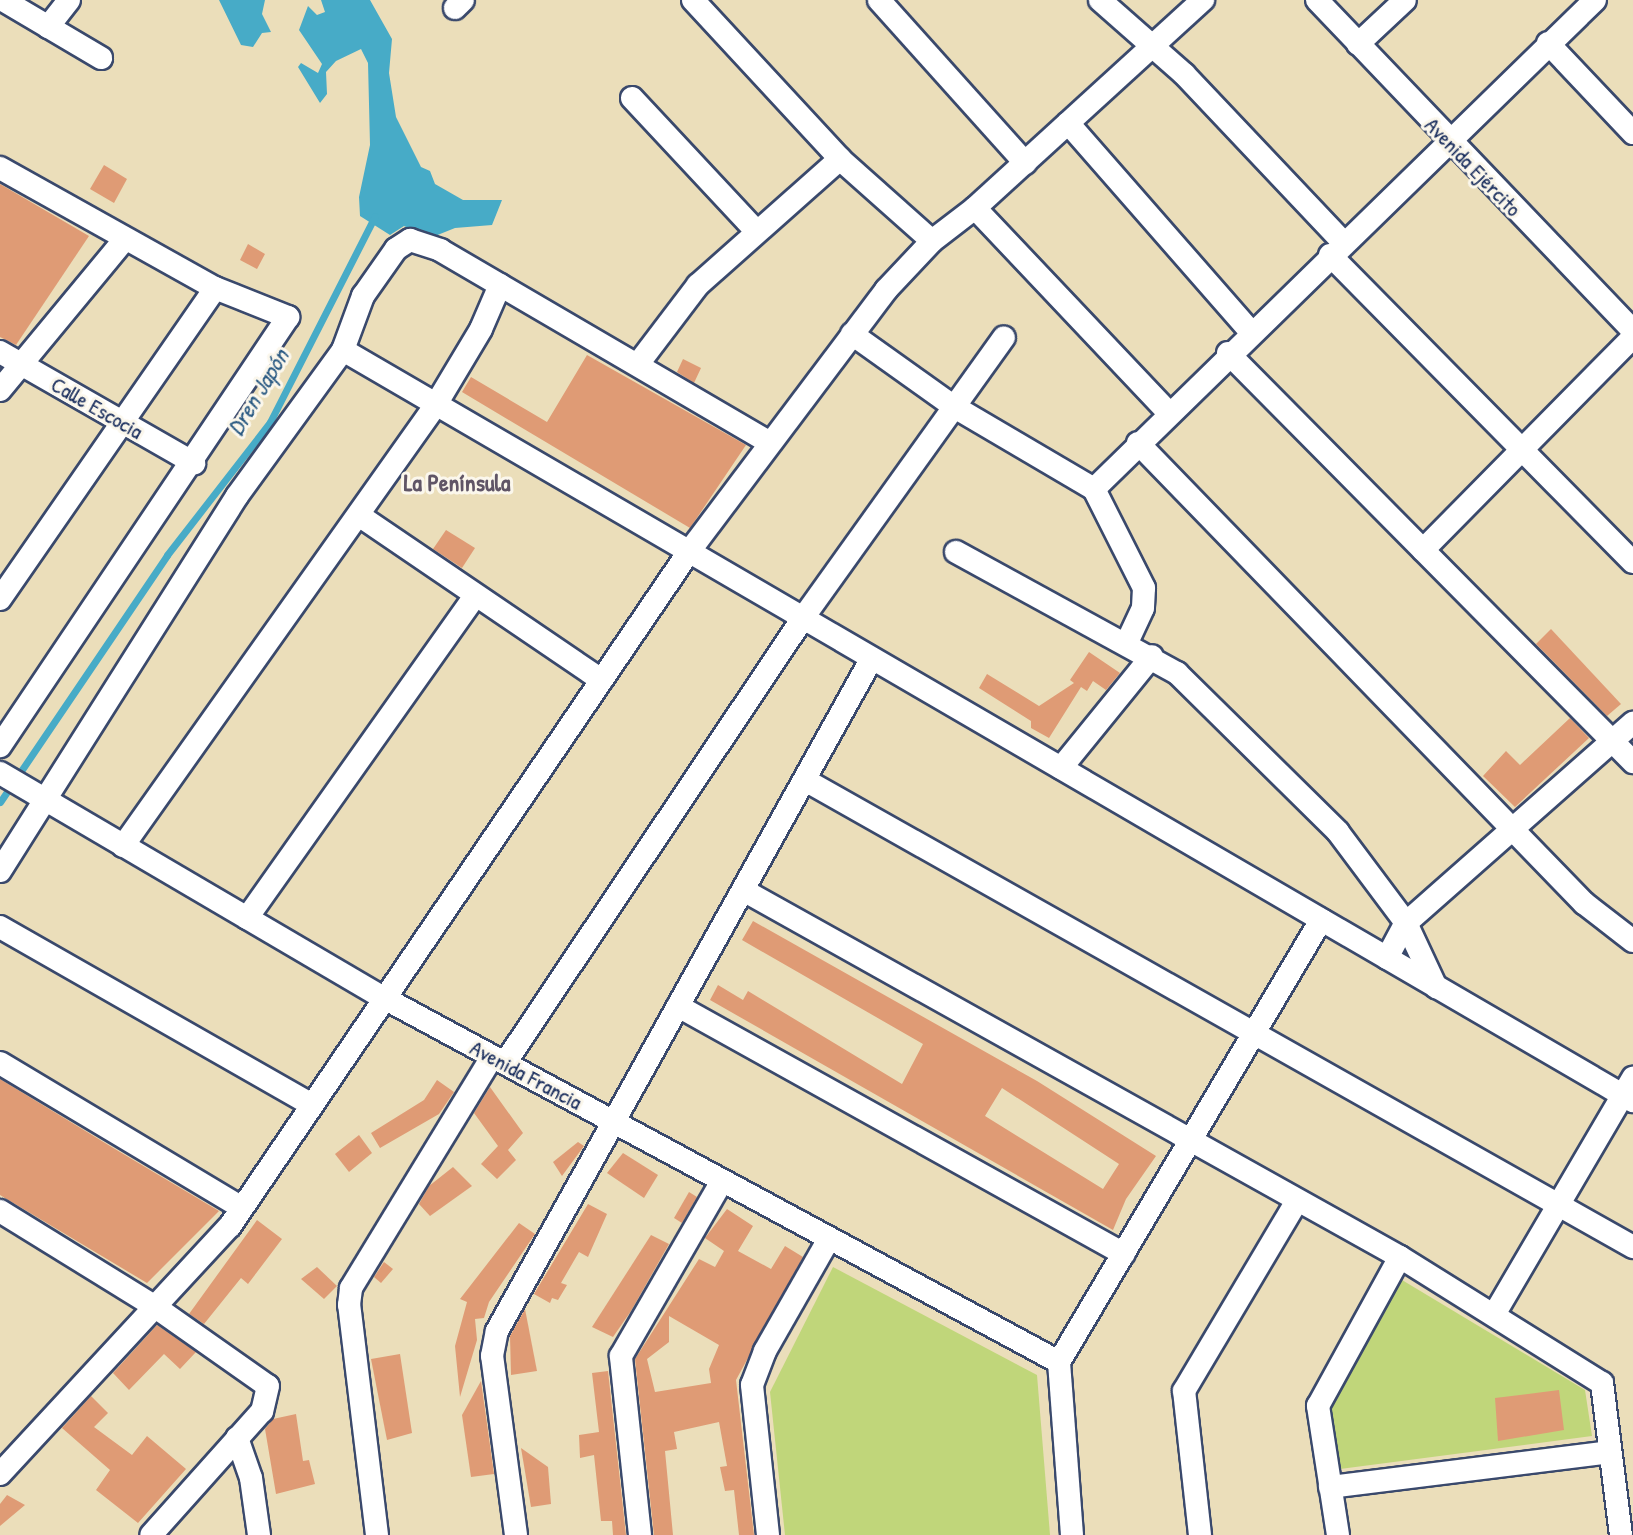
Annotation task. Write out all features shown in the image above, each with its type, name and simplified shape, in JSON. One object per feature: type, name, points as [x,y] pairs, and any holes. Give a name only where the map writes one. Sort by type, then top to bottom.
[{"type":"street","points":[[3,0],[101,58]]},
{"type":"street","points":[[48,27],[69,0]]},
{"type":"street","points":[[693,0],[840,159],[932,241]]},
{"type":"street","points":[[879,0],[1025,163]]},
{"type":"street","points":[[1100,0],[1153,45],[1519,452],[1633,562]]},
{"type":"street","points":[[0,1474],[242,1208],[688,553],[852,334],[932,241],[975,208],[1203,0]]},
{"type":"street","name":"Avenida Ejército","points":[[1317,0],[1447,141],[1633,334]]},
{"type":"street","points":[[1358,44],[1405,0]]},
{"type":"street","points":[[1094,489],[1228,353],[1595,0]]},
{"type":"street","points":[[1548,43],[1633,133]]},
{"type":"street","points":[[632,98],[756,231]]},
{"type":"street","points":[[1068,123],[1251,332]]},
{"type":"street","points":[[638,364],[698,285],[840,159]]},
{"type":"street","points":[[0,168],[124,240],[215,288],[288,317],[194,463],[0,746]]},
{"type":"street","points":[[975,208],[1168,412]]},
{"type":"street","points":[[0,390],[9,358],[124,240]]},
{"type":"street","points":[[0,871],[39,796],[237,496],[343,350],[363,296],[396,249],[410,240],[500,285],[770,443]]},
{"type":"street","points":[[123,846],[360,516],[435,406],[481,329],[500,285]]},
{"type":"street","points":[[0,599],[215,288]]},
{"type":"street","points":[[852,334],[953,406],[1094,489],[1144,588],[1143,608],[1126,644]]},
{"type":"street","points":[[1423,550],[1633,334]]},
{"type":"street","points":[[377,1535],[350,1319],[351,1288],[498,1060],[803,618],[1004,337]]},
{"type":"street","points":[[343,350],[1436,987],[1630,1091],[1559,1203],[1495,1313]]},
{"type":"street","points":[[1228,353],[1633,762]]},
{"type":"street","name":"Calle Escocia","points":[[9,358],[194,463]]},
{"type":"street","points":[[1138,443],[1591,910],[1633,941]]},
{"type":"street","points":[[360,516],[601,680]]},
{"type":"street","points":[[956,552],[1152,656],[1230,723],[1338,832],[1406,923],[1436,987]]},
{"type":"street","points":[[247,918],[475,596]]},
{"type":"street","points":[[1061,768],[1152,656]]},
{"type":"street","points":[[516,1535],[492,1356],[497,1331],[872,658]]},
{"type":"street","points":[[1387,958],[1406,923],[1633,723]]},
{"type":"street","name":"Avenida Francia","points":[[0,773],[384,998],[1059,1362]]},
{"type":"street","points":[[805,780],[1252,1035],[1559,1203],[1633,1247]]},
{"type":"street","points":[[743,890],[1400,1257],[1495,1313],[1602,1383],[1621,1535]]},
{"type":"street","points":[[1072,1535],[1059,1362],[1321,920]]},
{"type":"street","points":[[0,927],[312,1105]]},
{"type":"street","points":[[678,1006],[1124,1254]]},
{"type":"street","points":[[0,1063],[242,1208]]},
{"type":"street","points":[[640,1535],[621,1356],[722,1181]]},
{"type":"street","points":[[1200,1535],[1184,1391],[1297,1201]]},
{"type":"street","points":[[0,1211],[154,1306],[268,1386],[262,1411],[151,1535]]},
{"type":"street","points":[[768,1535],[752,1385],[765,1351],[829,1239]]},
{"type":"street","points":[[1338,1535],[1318,1406],[1400,1257]]},
{"type":"street","points":[[237,1438],[251,1478],[259,1535]]},
{"type":"street","points":[[1330,1487],[1610,1452]]},
{"type":"green space","points":[[833,1267],[1037,1375],[1050,1535],[785,1535],[770,1392]]},
{"type":"green space","points":[[1402,1280],[1585,1390],[1592,1436],[1340,1469],[1330,1410]]},
{"type":"water","points":[[219,0],[265,0],[262,14],[271,32],[262,33],[253,47],[241,45]]},
{"type":"water","points":[[321,0],[370,0],[392,39],[389,73],[396,117],[421,167],[430,171],[435,184],[463,200],[502,200],[492,225],[455,228],[430,238],[404,226],[390,235],[360,216],[359,197],[370,145],[368,63],[361,49],[336,61],[326,72],[327,94],[320,103],[298,67],[301,63],[318,73],[322,64],[299,30],[308,6],[317,15],[325,12]]},
{"type":"building","points":[[104,165],[127,179],[114,203],[90,189]]},
{"type":"building","points":[[0,184],[89,236],[16,345],[0,337]]},
{"type":"building","points":[[248,244],[265,254],[257,269],[240,260]]},
{"type":"building","points":[[587,355],[746,445],[690,528],[462,392],[471,377],[547,422]]},
{"type":"building","points":[[683,359],[701,368],[694,383],[677,372]]},
{"type":"building","points":[[446,530],[475,548],[462,568],[433,549]]},
{"type":"building","points":[[1551,629],[1621,704],[1607,716],[1536,644]]},
{"type":"building","points":[[1089,652],[1120,673],[1106,690],[1093,681],[1087,691],[1081,687],[1049,738],[1031,728],[1031,721],[979,688],[987,674],[1039,706],[1074,683],[1070,680]]},
{"type":"building","points":[[1570,718],[1589,738],[1515,807],[1483,776],[1506,751],[1520,765]]},
{"type":"building","points":[[753,921],[1037,1081],[1156,1156],[1126,1199],[1113,1230],[710,1000],[718,985],[743,1000],[748,991],[902,1084],[923,1044],[742,940]],"holes":[[[1002,1088],[1119,1164],[1103,1189],[985,1116]]]},
{"type":"building","points":[[0,1079],[219,1211],[147,1283],[0,1195]]},
{"type":"building","points":[[437,1080],[454,1092],[439,1114],[380,1148],[371,1133],[424,1100]]},
{"type":"building","points":[[490,1087],[523,1133],[508,1150],[516,1160],[497,1179],[481,1164],[498,1146],[474,1113]]},
{"type":"building","points":[[359,1135],[372,1153],[349,1172],[335,1154]]},
{"type":"building","points":[[578,1142],[584,1146],[562,1176],[553,1162]]},
{"type":"building","points":[[623,1153],[658,1175],[644,1198],[607,1173]]},
{"type":"building","points":[[453,1167],[472,1186],[430,1216],[419,1204],[429,1186]]},
{"type":"building","points":[[689,1192],[697,1197],[682,1223],[674,1218]]},
{"type":"building","points":[[588,1204],[607,1214],[588,1257],[579,1252],[561,1283],[567,1285],[558,1300],[552,1298],[550,1303],[534,1294]]},
{"type":"building","points":[[727,1209],[753,1226],[738,1251],[771,1269],[785,1246],[803,1257],[736,1380],[754,1535],[739,1535],[734,1490],[725,1491],[720,1467],[727,1466],[719,1422],[674,1432],[677,1449],[665,1451],[673,1535],[654,1535],[635,1359],[699,1259],[715,1267],[724,1251],[705,1238]],"holes":[[[669,1316],[719,1345],[709,1369],[711,1383],[655,1392],[647,1359],[669,1342]]]},
{"type":"building","points":[[257,1220],[282,1239],[248,1284],[241,1278],[204,1324],[189,1314]]},
{"type":"building","points":[[519,1223],[535,1234],[489,1302],[484,1318],[475,1319],[477,1340],[460,1397],[455,1346],[467,1302],[460,1299]]},
{"type":"building","points":[[651,1235],[669,1244],[631,1311],[613,1337],[592,1327]]},
{"type":"building","points":[[384,1262],[393,1269],[381,1283],[374,1277]]},
{"type":"building","points":[[317,1267],[337,1286],[324,1299],[301,1279]]},
{"type":"building","points":[[525,1309],[537,1371],[511,1375],[510,1336]]},
{"type":"building","points":[[157,1325],[196,1352],[180,1369],[164,1354],[129,1390],[113,1373]]},
{"type":"building","points":[[400,1354],[412,1433],[387,1440],[371,1359]]},
{"type":"building","points":[[608,1371],[626,1535],[613,1535],[612,1521],[601,1521],[594,1455],[580,1458],[579,1435],[599,1432],[592,1373]]},
{"type":"building","points":[[481,1381],[494,1474],[471,1477],[462,1415]]},
{"type":"building","points":[[1559,1390],[1564,1430],[1498,1441],[1495,1398]]},
{"type":"building","points":[[91,1396],[108,1413],[94,1427],[132,1455],[147,1436],[186,1469],[138,1523],[96,1490],[110,1470],[62,1428]]},
{"type":"building","points":[[296,1414],[303,1461],[309,1460],[315,1484],[276,1494],[265,1429],[273,1419]]},
{"type":"building","points":[[521,1448],[548,1467],[551,1504],[531,1507]]},
{"type":"building","points":[[7,1495],[25,1505],[0,1526],[0,1504]]},
{"type":"waterway","name":"Dren Japón","points":[[0,802],[167,555],[270,422],[375,216]]},
{"type":"district","name":"La Península","points":[[457,483]]}]
